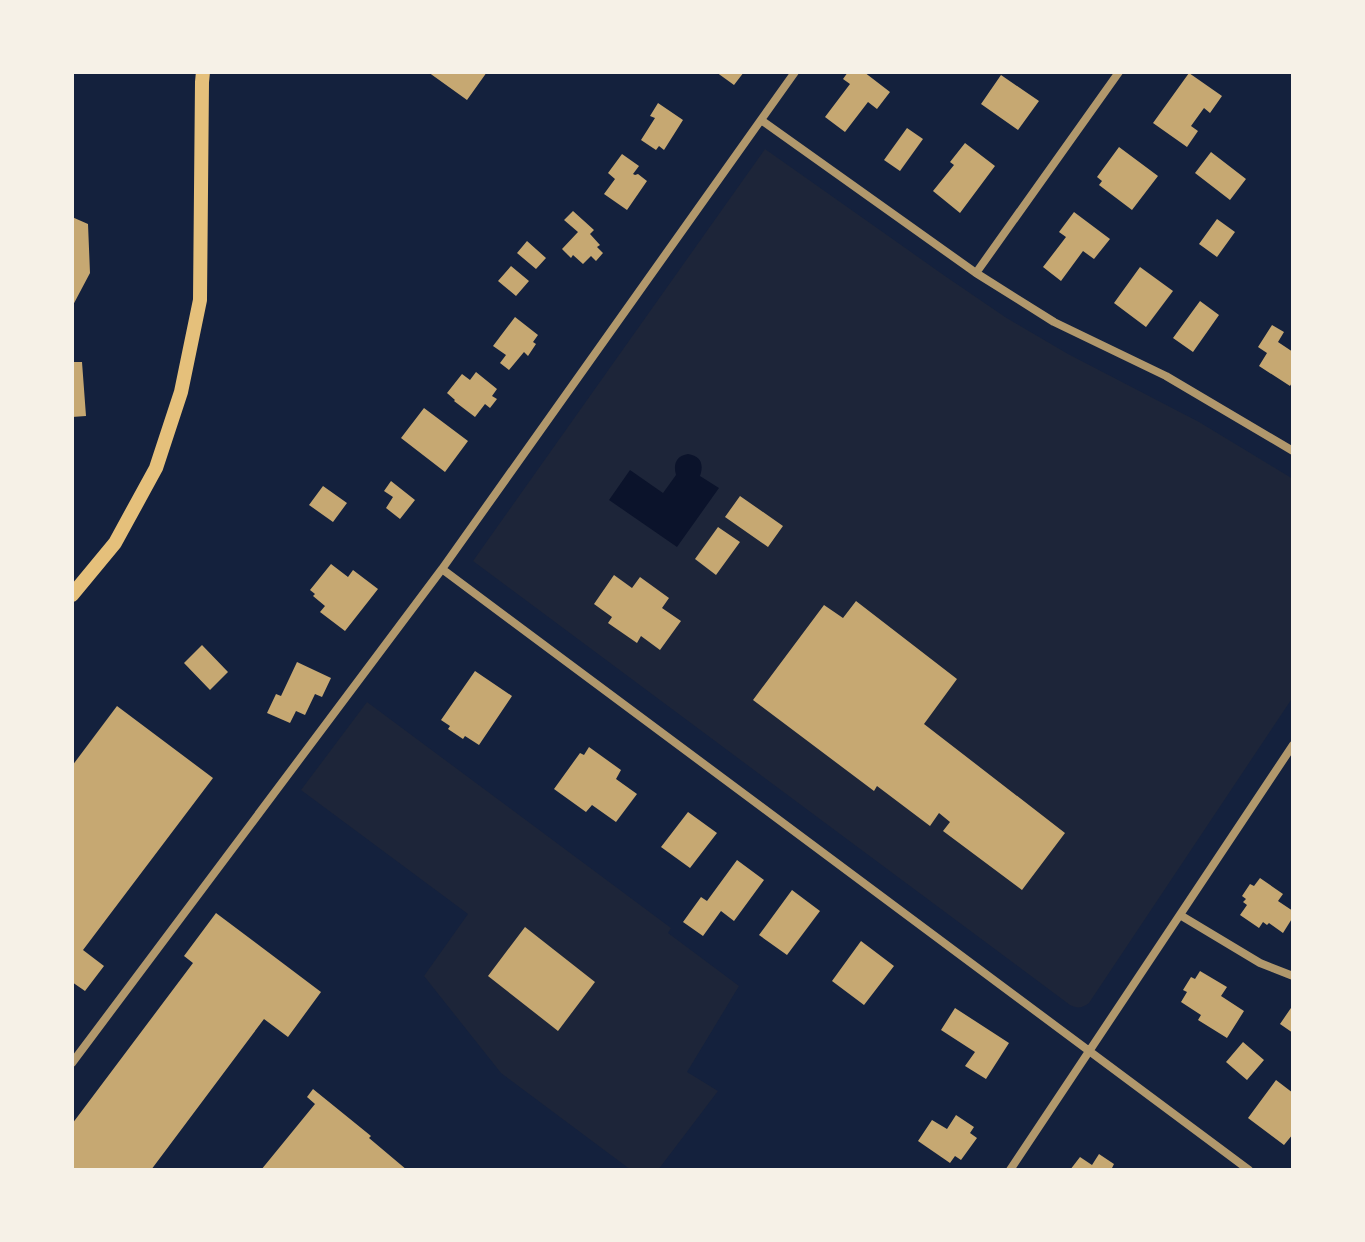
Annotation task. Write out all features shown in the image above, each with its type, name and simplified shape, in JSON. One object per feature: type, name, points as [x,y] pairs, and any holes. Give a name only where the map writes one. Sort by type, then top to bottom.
[{"type":"main road","points":[[72,595],[115,543],[136,506],[156,468],[181,392],[200,300],[203,72]]},
{"type":"street","points":[[72,1063],[442,569],[795,72]]},
{"type":"street","points":[[976,273],[1119,72]]},
{"type":"street","points":[[761,120],[976,273],[1054,322],[1166,376],[1293,451]]},
{"type":"street","points":[[442,569],[1249,1170]]},
{"type":"street","points":[[1010,1170],[1293,745]]},
{"type":"street","points":[[1180,915],[1260,963],[1293,976]]},
{"type":"shaded area","points":[[765,149],[1005,317],[1068,354],[1199,422],[1293,479],[1293,697],[1089,1003],[1082,1007],[1070,1005],[473,561]]},
{"type":"shaded area","points":[[688,454],[700,461],[700,476],[719,488],[677,547],[609,500],[630,470],[663,493],[676,475],[676,461]]},
{"type":"shaded area","points":[[367,702],[671,928],[668,933],[739,986],[687,1072],[718,1091],[658,1170],[631,1170],[501,1073],[424,976],[468,914],[301,790]]},
{"type":"building","points":[[428,72],[487,72],[467,100]]},
{"type":"building","points":[[716,72],[744,72],[734,85]]},
{"type":"building","points":[[848,72],[864,72],[890,92],[877,109],[868,102],[845,132],[825,117],[850,84],[843,79]]},
{"type":"building","points":[[1189,73],[1222,96],[1210,113],[1204,108],[1191,126],[1198,131],[1187,147],[1153,123]]},
{"type":"building","points":[[1001,75],[1039,101],[1018,130],[981,104]]},
{"type":"building","points":[[658,103],[683,120],[664,150],[659,146],[656,150],[641,140],[655,118],[650,116]]},
{"type":"building","points":[[907,128],[923,139],[900,171],[884,160]]},
{"type":"building","points":[[965,143],[995,166],[960,213],[933,191],[954,165],[950,162]]},
{"type":"building","points":[[1119,147],[1158,176],[1132,210],[1099,185],[1102,181],[1097,177]]},
{"type":"building","points":[[1211,152],[1246,179],[1230,200],[1195,173]]},
{"type":"building","points":[[622,154],[639,166],[633,174],[647,181],[627,210],[604,194],[615,179],[608,173]]},
{"type":"building","points":[[573,211],[594,230],[590,234],[603,253],[596,261],[591,256],[583,264],[562,249],[578,232],[564,220]]},
{"type":"building","points":[[1074,212],[1110,239],[1094,259],[1083,251],[1061,281],[1043,267],[1066,237],[1059,232]]},
{"type":"building","points":[[72,217],[88,224],[90,273],[72,307]]},
{"type":"building","points":[[1217,219],[1235,232],[1217,257],[1199,244]]},
{"type":"building","points":[[527,241],[546,258],[536,269],[517,253]]},
{"type":"building","points":[[511,266],[529,281],[516,296],[498,281]]},
{"type":"building","points":[[1140,267],[1173,291],[1146,327],[1114,303]]},
{"type":"building","points":[[1200,301],[1219,315],[1193,352],[1173,338]]},
{"type":"building","points":[[515,317],[538,335],[528,356],[524,352],[509,370],[500,363],[506,355],[493,346]]},
{"type":"building","points":[[1272,325],[1284,332],[1278,342],[1293,352],[1293,381],[1290,386],[1259,366],[1267,353],[1258,347]]},
{"type":"building","points":[[72,362],[82,362],[86,416],[72,417]]},
{"type":"building","points":[[476,372],[497,389],[492,396],[497,399],[490,408],[485,404],[475,417],[447,393],[462,374],[470,380]]},
{"type":"building","points":[[424,408],[468,441],[445,472],[401,438]]},
{"type":"building","points":[[391,481],[415,500],[400,519],[386,508],[393,497],[384,491]]},
{"type":"building","points":[[323,486],[347,503],[333,522],[309,505]]},
{"type":"building","points":[[740,496],[783,526],[768,547],[725,517]]},
{"type":"building","points":[[718,527],[740,542],[716,575],[695,559]]},
{"type":"building","points":[[331,564],[348,577],[353,570],[378,589],[345,631],[320,612],[325,606],[310,590]]},
{"type":"building","points":[[614,575],[632,588],[640,577],[669,598],[662,608],[681,621],[660,650],[641,636],[637,643],[608,623],[612,617],[594,604]]},
{"type":"building","points":[[856,601],[957,679],[924,724],[1065,833],[1022,890],[943,831],[950,822],[939,813],[930,826],[877,786],[874,791],[753,700],[824,605],[843,618]]},
{"type":"building","points":[[202,645],[228,672],[210,690],[184,663]]},
{"type":"building","points":[[297,662],[331,678],[322,697],[315,694],[305,715],[296,711],[290,723],[267,713],[276,694],[281,696]]},
{"type":"building","points":[[475,671],[512,696],[479,745],[465,736],[463,739],[441,720]]},
{"type":"building","points":[[117,706],[213,778],[83,950],[104,966],[85,991],[72,982],[72,766]]},
{"type":"building","points":[[589,747],[621,770],[616,779],[637,794],[616,822],[592,805],[586,812],[554,789],[580,753],[584,755]]},
{"type":"building","points":[[688,812],[717,833],[690,868],[661,847]]},
{"type":"building","points":[[737,860],[764,880],[734,921],[721,911],[703,936],[683,922],[701,897],[707,901]]},
{"type":"building","points":[[1260,878],[1283,894],[1278,901],[1293,911],[1293,917],[1283,933],[1269,923],[1263,922],[1259,928],[1240,915],[1247,905],[1242,896],[1250,884],[1254,886]]},
{"type":"building","points":[[792,890],[820,911],[787,955],[759,935]]},
{"type":"building","points":[[216,913],[321,992],[288,1037],[264,1019],[151,1170],[72,1170],[72,1124],[193,963],[184,956]]},
{"type":"building","points":[[525,927],[595,982],[558,1031],[488,976]]},
{"type":"building","points":[[861,941],[894,966],[864,1005],[832,981]]},
{"type":"building","points":[[1200,971],[1227,987],[1221,996],[1244,1011],[1227,1038],[1198,1020],[1201,1015],[1181,1002],[1187,992],[1183,990],[1191,977],[1195,979]]},
{"type":"building","points":[[1293,1005],[1293,1033],[1280,1024]]},
{"type":"building","points":[[955,1008],[1009,1043],[986,1079],[965,1066],[975,1052],[941,1030]]},
{"type":"building","points":[[1243,1042],[1264,1060],[1247,1080],[1226,1062]]},
{"type":"building","points":[[1276,1080],[1293,1093],[1293,1134],[1284,1145],[1248,1118]]},
{"type":"building","points":[[313,1089],[407,1170],[261,1170],[315,1104],[307,1097]]},
{"type":"building","points":[[956,1115],[974,1127],[970,1133],[977,1138],[961,1160],[955,1156],[950,1163],[918,1141],[932,1120],[947,1129]]},
{"type":"building","points":[[1099,1154],[1114,1164],[1111,1170],[1070,1170],[1080,1157],[1092,1165]]}]
